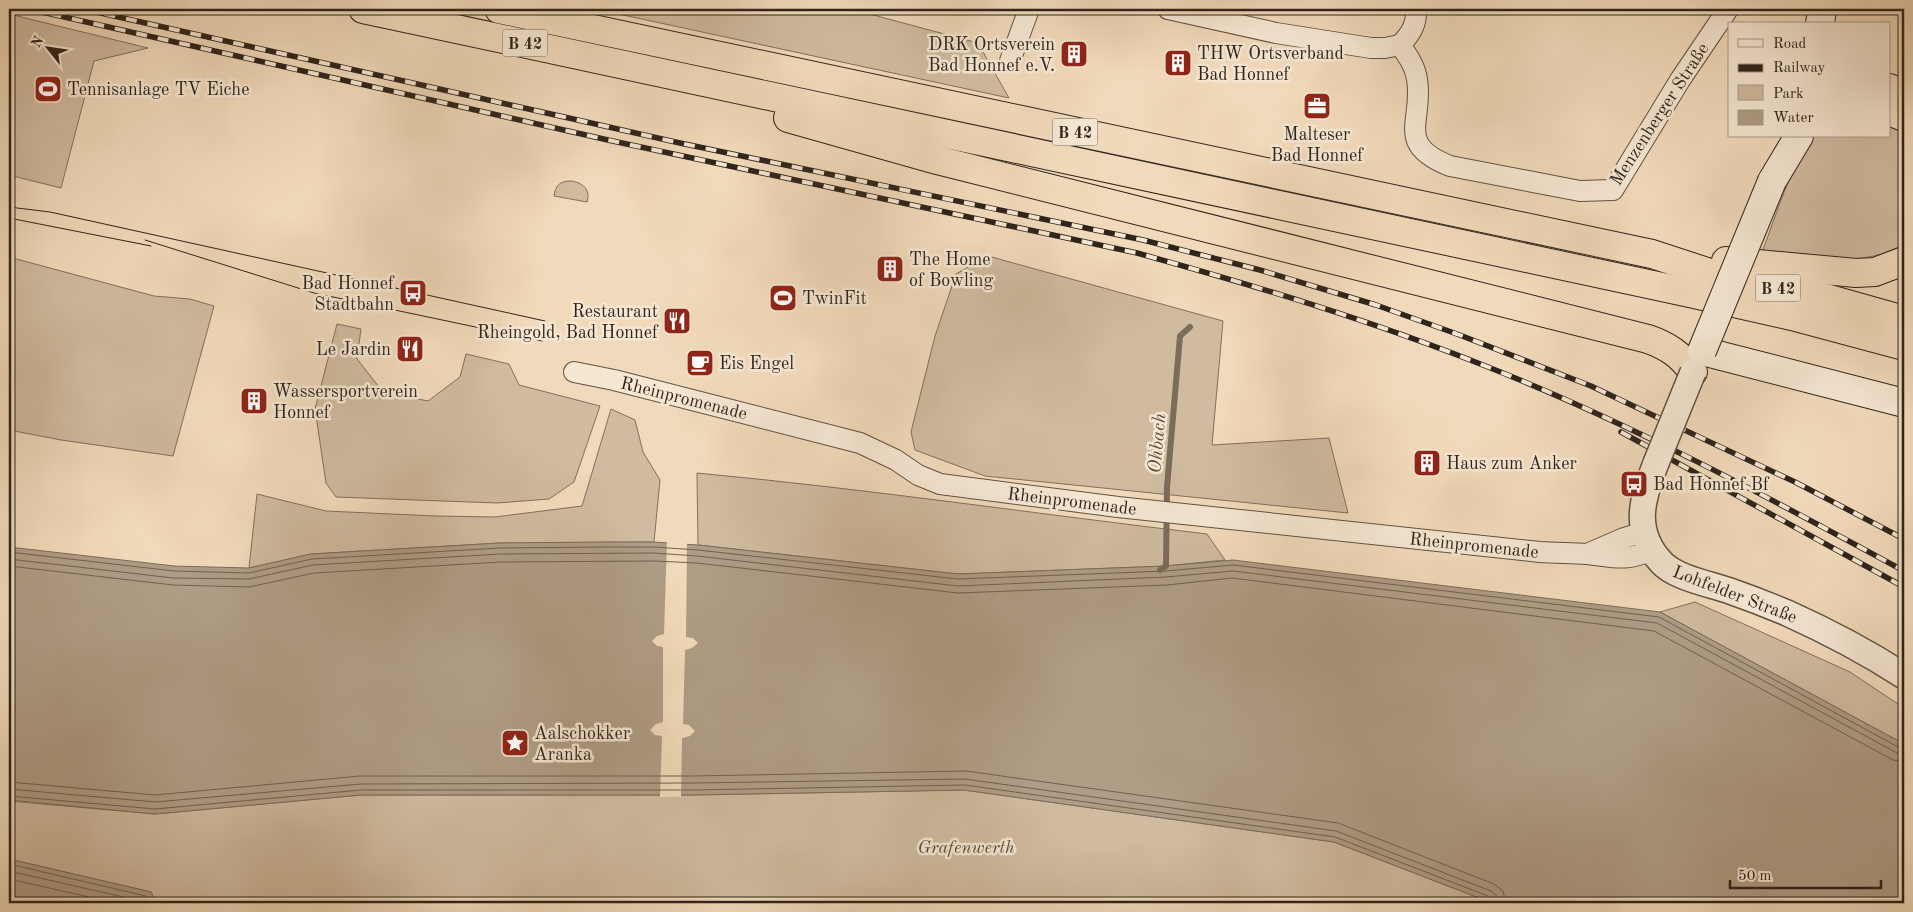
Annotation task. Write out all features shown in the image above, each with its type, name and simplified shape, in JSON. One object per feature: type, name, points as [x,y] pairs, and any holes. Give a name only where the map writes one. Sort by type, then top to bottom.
[{"type":"highway","name":"B 42","points":[[364,9],[1681,291],[1792,316],[1904,346]]},
{"type":"highway","name":"B 42","points":[[499,9],[1652,254],[1710,273],[1822,297],[1904,320]]},
{"type":"highway","points":[[680,77],[720,98],[937,160],[1655,342],[1681,356],[1698,362]]},
{"type":"highway","points":[[1890,88],[1904,94]]},
{"type":"highway","points":[[1890,111],[1904,117]]},
{"type":"highway","points":[[1652,254],[1856,273],[1875,272],[1904,261]]},
{"type":"main road","points":[[1820,22],[1822,9]]},
{"type":"main road","points":[[1784,138],[1772,181],[1698,362],[1904,403]]},
{"type":"main road","points":[[1772,181],[1798,138]]},
{"type":"street","points":[[1010,61],[1029,9]]},
{"type":"street","points":[[1168,9],[1295,36],[1371,48],[1400,45],[1411,34],[1417,17],[1416,9]]},
{"type":"street","name":"Menzenberger Straße","points":[[1400,45],[1413,64],[1418,81],[1414,130],[1420,147],[1433,159],[1450,166],[1580,191],[1613,190],[1680,80],[1728,9]]},
{"type":"street","points":[[1648,541],[1641,512],[1644,496],[1698,362]]},
{"type":"street","name":"Rheinpromenade","points":[[574,372],[662,392],[860,443],[886,455],[918,475],[940,484],[1118,507],[1620,559],[1638,556],[1648,541]]},
{"type":"street","name":"Lohfelder Straße","points":[[1648,541],[1661,563],[1678,574],[1751,598],[1810,623],[1881,661],[1904,676]]},
{"type":"green space","points":[[595,9],[851,9],[978,43],[1009,98]]},
{"type":"green space","name":"Tennisanlage TV Eiche","points":[[9,14],[148,48],[94,61],[61,188],[9,175]]},
{"type":"green space","points":[[1890,120],[1904,127],[1904,243],[1889,251],[1854,259],[1816,258],[1762,252],[1778,207],[1811,138],[1890,138]]},
{"type":"green space","points":[[570,181],[585,187],[588,194],[587,202],[554,196],[559,185]]},
{"type":"green space","points":[[988,256],[1223,321],[1212,445],[1329,438],[1348,513],[985,476],[915,450],[911,432],[935,336],[956,274]]},
{"type":"green space","points":[[9,257],[154,296],[190,299],[214,306],[173,456],[61,440],[9,430]]},
{"type":"green space","points":[[337,324],[361,329],[357,359],[383,392],[428,401],[460,377],[466,354],[509,364],[519,385],[600,406],[574,482],[549,499],[497,503],[336,497],[326,483],[315,409]]},
{"type":"green space","points":[[611,409],[635,420],[643,452],[660,480],[654,542],[500,543],[311,554],[249,568],[257,494],[326,511],[436,516],[495,517],[582,506]]},
{"type":"green space","points":[[697,473],[889,494],[1207,534],[1225,560],[1166,566],[958,574],[698,545]]},
{"type":"green space","points":[[1695,602],[1850,672],[1904,708],[1904,744],[1660,612]]},
{"type":"green space","name":"Grafenwerth","points":[[964,790],[1334,842],[1492,903],[156,903],[151,892],[9,859],[9,801],[155,814],[361,795],[693,795]]},
{"type":"water","points":[[654,542],[698,545],[958,574],[1166,566],[1233,560],[1660,612],[1904,744],[1904,903],[1492,903],[1334,842],[964,790],[693,795],[361,795],[155,814],[9,800],[9,547],[174,566],[249,568],[311,554],[500,543]]},
{"type":"water","points":[[9,859],[151,892],[156,903],[9,903]]},
{"type":"pier","points":[[667,540],[687,541],[686,637],[693,638],[698,643],[692,648],[685,650],[683,724],[689,725],[695,731],[690,736],[682,738],[681,797],[660,797],[662,736],[655,735],[650,730],[656,724],[663,722],[663,647],[657,646],[652,641],[657,636],[664,634]]},
{"type":"waterway","name":"Ohbach","points":[[1160,570],[1166,566],[1167,487],[1180,336],[1190,327]]},
{"type":"tram line","points":[[9,207],[50,212],[545,321]]},
{"type":"tram line","points":[[9,218],[151,246]]},
{"type":"tram line","points":[[145,240],[314,293],[542,341]]},
{"type":"railway","points":[[29,9],[608,140],[1137,253],[1270,291],[1401,334],[1542,389],[1699,463],[1904,571]]},
{"type":"railway","points":[[83,9],[680,143],[1143,240],[1260,270],[1376,305],[1591,386],[1795,482],[1904,539]]},
{"type":"railway","points":[[1621,432],[1904,587]]},
{"type":"place","name":"DRK Ortsverein Bad Honnef e.V.","points":[[1074,54]]},
{"type":"place","name":"THW Ortsverband Bad Honnef","points":[[1178,63]]},
{"type":"place","name":"Tennisanlage TV Eiche","points":[[48,89]]},
{"type":"place","name":"Malteser Bad Honnef","points":[[1317,106]]},
{"type":"place","name":"The Home of Bowling","points":[[890,269]]},
{"type":"place","name":"Bad Honnef Stadtbahn","points":[[413,293]]},
{"type":"place","name":"TwinFit","points":[[783,298]]},
{"type":"place","name":"Restaurant Rheingold, Bad Honnef","points":[[677,321]]},
{"type":"place","name":"Le Jardin","points":[[410,349]]},
{"type":"place","name":"Eis Engel","points":[[700,363]]},
{"type":"place","name":"Wassersportverein Honnef","points":[[254,401]]},
{"type":"place","name":"Haus zum Anker","points":[[1427,463]]},
{"type":"place","name":"Bad Honnef Bf","points":[[1634,484]]},
{"type":"place","name":"Aalschokker Aranka","points":[[515,743]]}]
